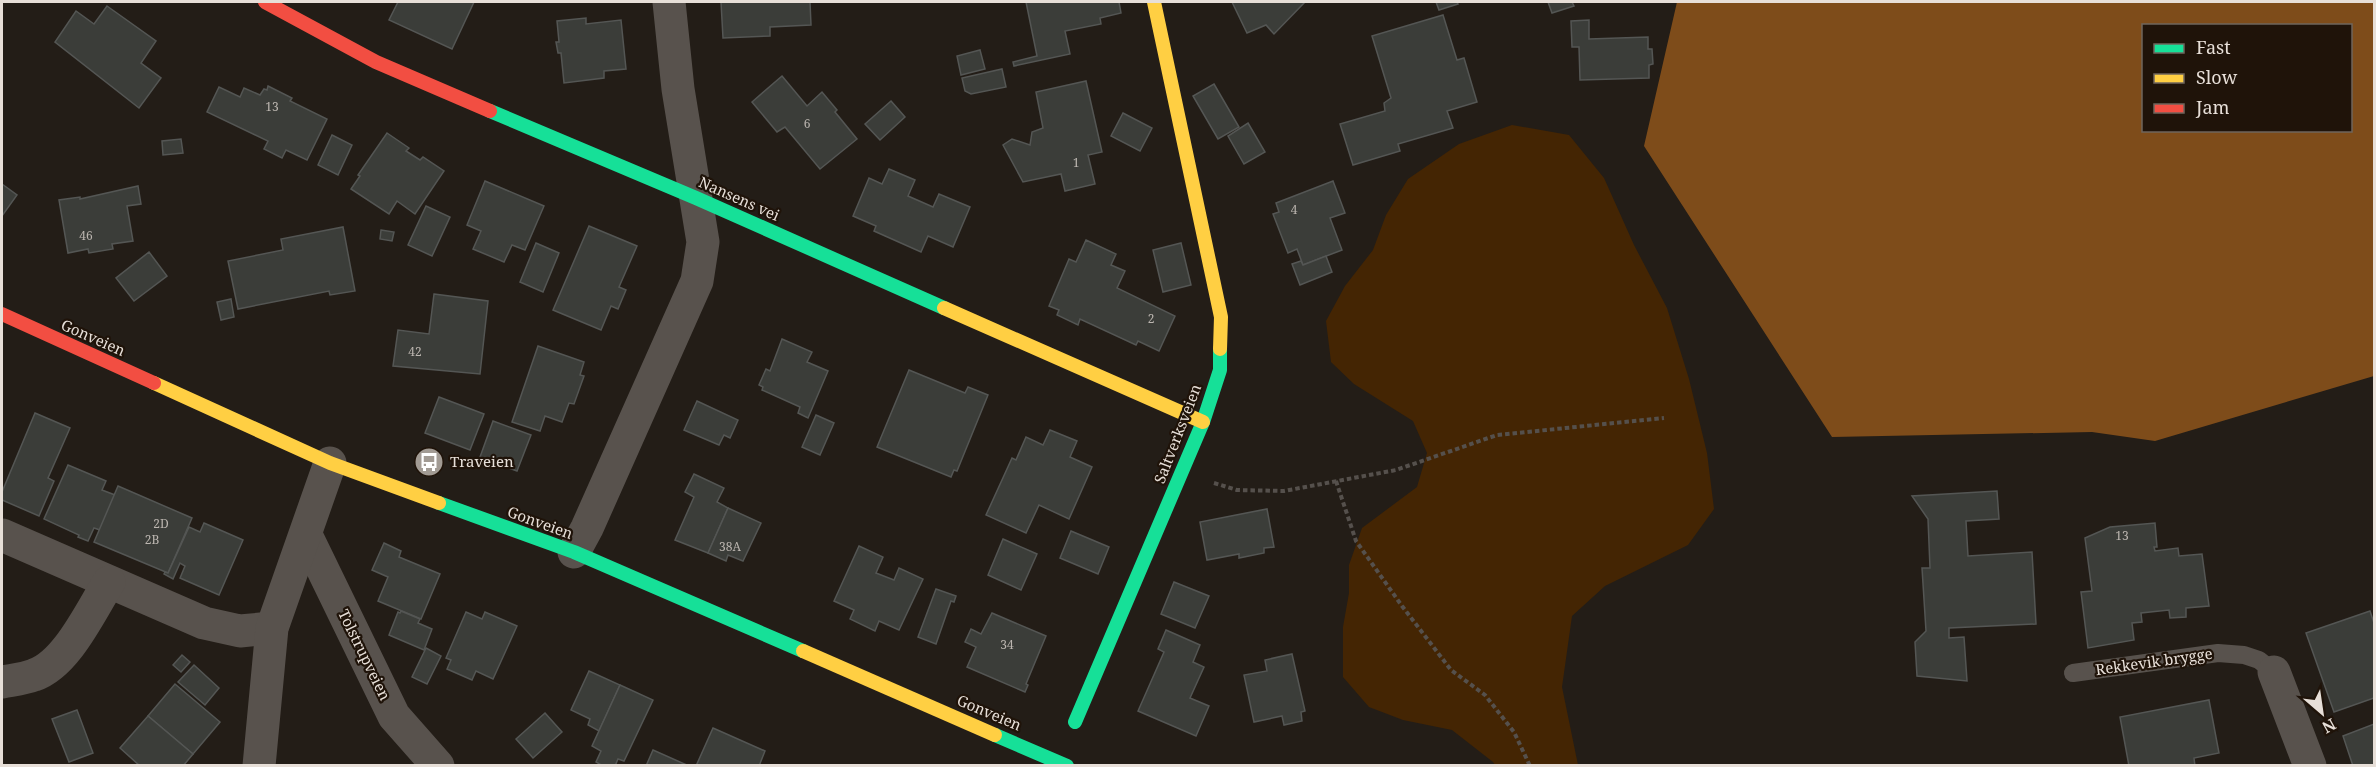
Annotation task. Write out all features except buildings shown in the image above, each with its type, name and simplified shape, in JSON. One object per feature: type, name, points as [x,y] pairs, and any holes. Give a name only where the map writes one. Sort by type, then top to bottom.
[{"type":"street","name":"Nansens vei","points":[[265,2],[376,62],[696,198],[1203,422]]},
{"type":"street","points":[[574,552],[592,518],[697,281],[703,242],[678,89],[669,2]]},
{"type":"street","name":"Saltverksveien","points":[[1075,722],[1182,473],[1203,422],[1220,370],[1221,317],[1154,2]]},
{"type":"street","name":"Gonveien","points":[[2,314],[330,464],[574,552],[1067,765]]},
{"type":"street","points":[[259,765],[272,628],[330,464]]},
{"type":"street","name":"Tolstrupveien","points":[[306,534],[394,716],[438,765]]},
{"type":"street","points":[[2,535],[204,624],[240,631],[272,628]]},
{"type":"street","points":[[2,682],[34,675],[50,667],[68,647],[109,582]]},
{"type":"street","name":"Rekkevik brygge","points":[[2274,672],[2310,765]]},
{"type":"lane","name":"Rekkevik brygge","points":[[2073,674],[2218,653],[2244,655],[2259,660],[2274,672]]},
{"type":"path","points":[[1182,473],[1237,490],[1284,491],[1396,470],[1497,435],[1664,418]]},
{"type":"path","points":[[1336,481],[1356,541],[1451,670],[1485,695],[1514,732],[1530,765]]},
{"type":"shaded area","points":[[1677,2],[2374,2],[2374,376],[2155,441],[2092,432],[1832,437],[1644,146]]},
{"type":"shaded area","points":[[1512,125],[1569,135],[1604,178],[1634,245],[1667,308],[1689,379],[1707,453],[1714,509],[1688,545],[1605,586],[1572,616],[1562,687],[1578,765],[1495,765],[1452,730],[1403,720],[1369,707],[1343,677],[1343,627],[1349,593],[1349,565],[1362,528],[1417,487],[1427,453],[1413,421],[1354,384],[1331,362],[1326,321],[1345,286],[1373,250],[1386,215],[1408,179],[1459,144]]},
{"type":"traffic: fast","points":[[490,111],[696,198],[944,308]]},
{"type":"traffic: fast","points":[[1075,722],[1203,422],[1220,370],[1220,349]]},
{"type":"traffic: fast","points":[[439,503],[574,552],[803,651]]},
{"type":"traffic: fast","points":[[995,735],[1067,766]]},
{"type":"traffic: slow","points":[[1154,2],[1221,317],[1220,349]]},
{"type":"traffic: slow","points":[[944,308],[1203,422]]},
{"type":"traffic: slow","points":[[154,383],[330,463],[439,503]]},
{"type":"traffic: slow","points":[[803,651],[995,735]]},
{"type":"traffic: jam","points":[[265,2],[376,62],[490,111]]},
{"type":"traffic: jam","points":[[2,314],[154,383]]},
{"type":"place","name":"Traveien","points":[[429,462]]}]
